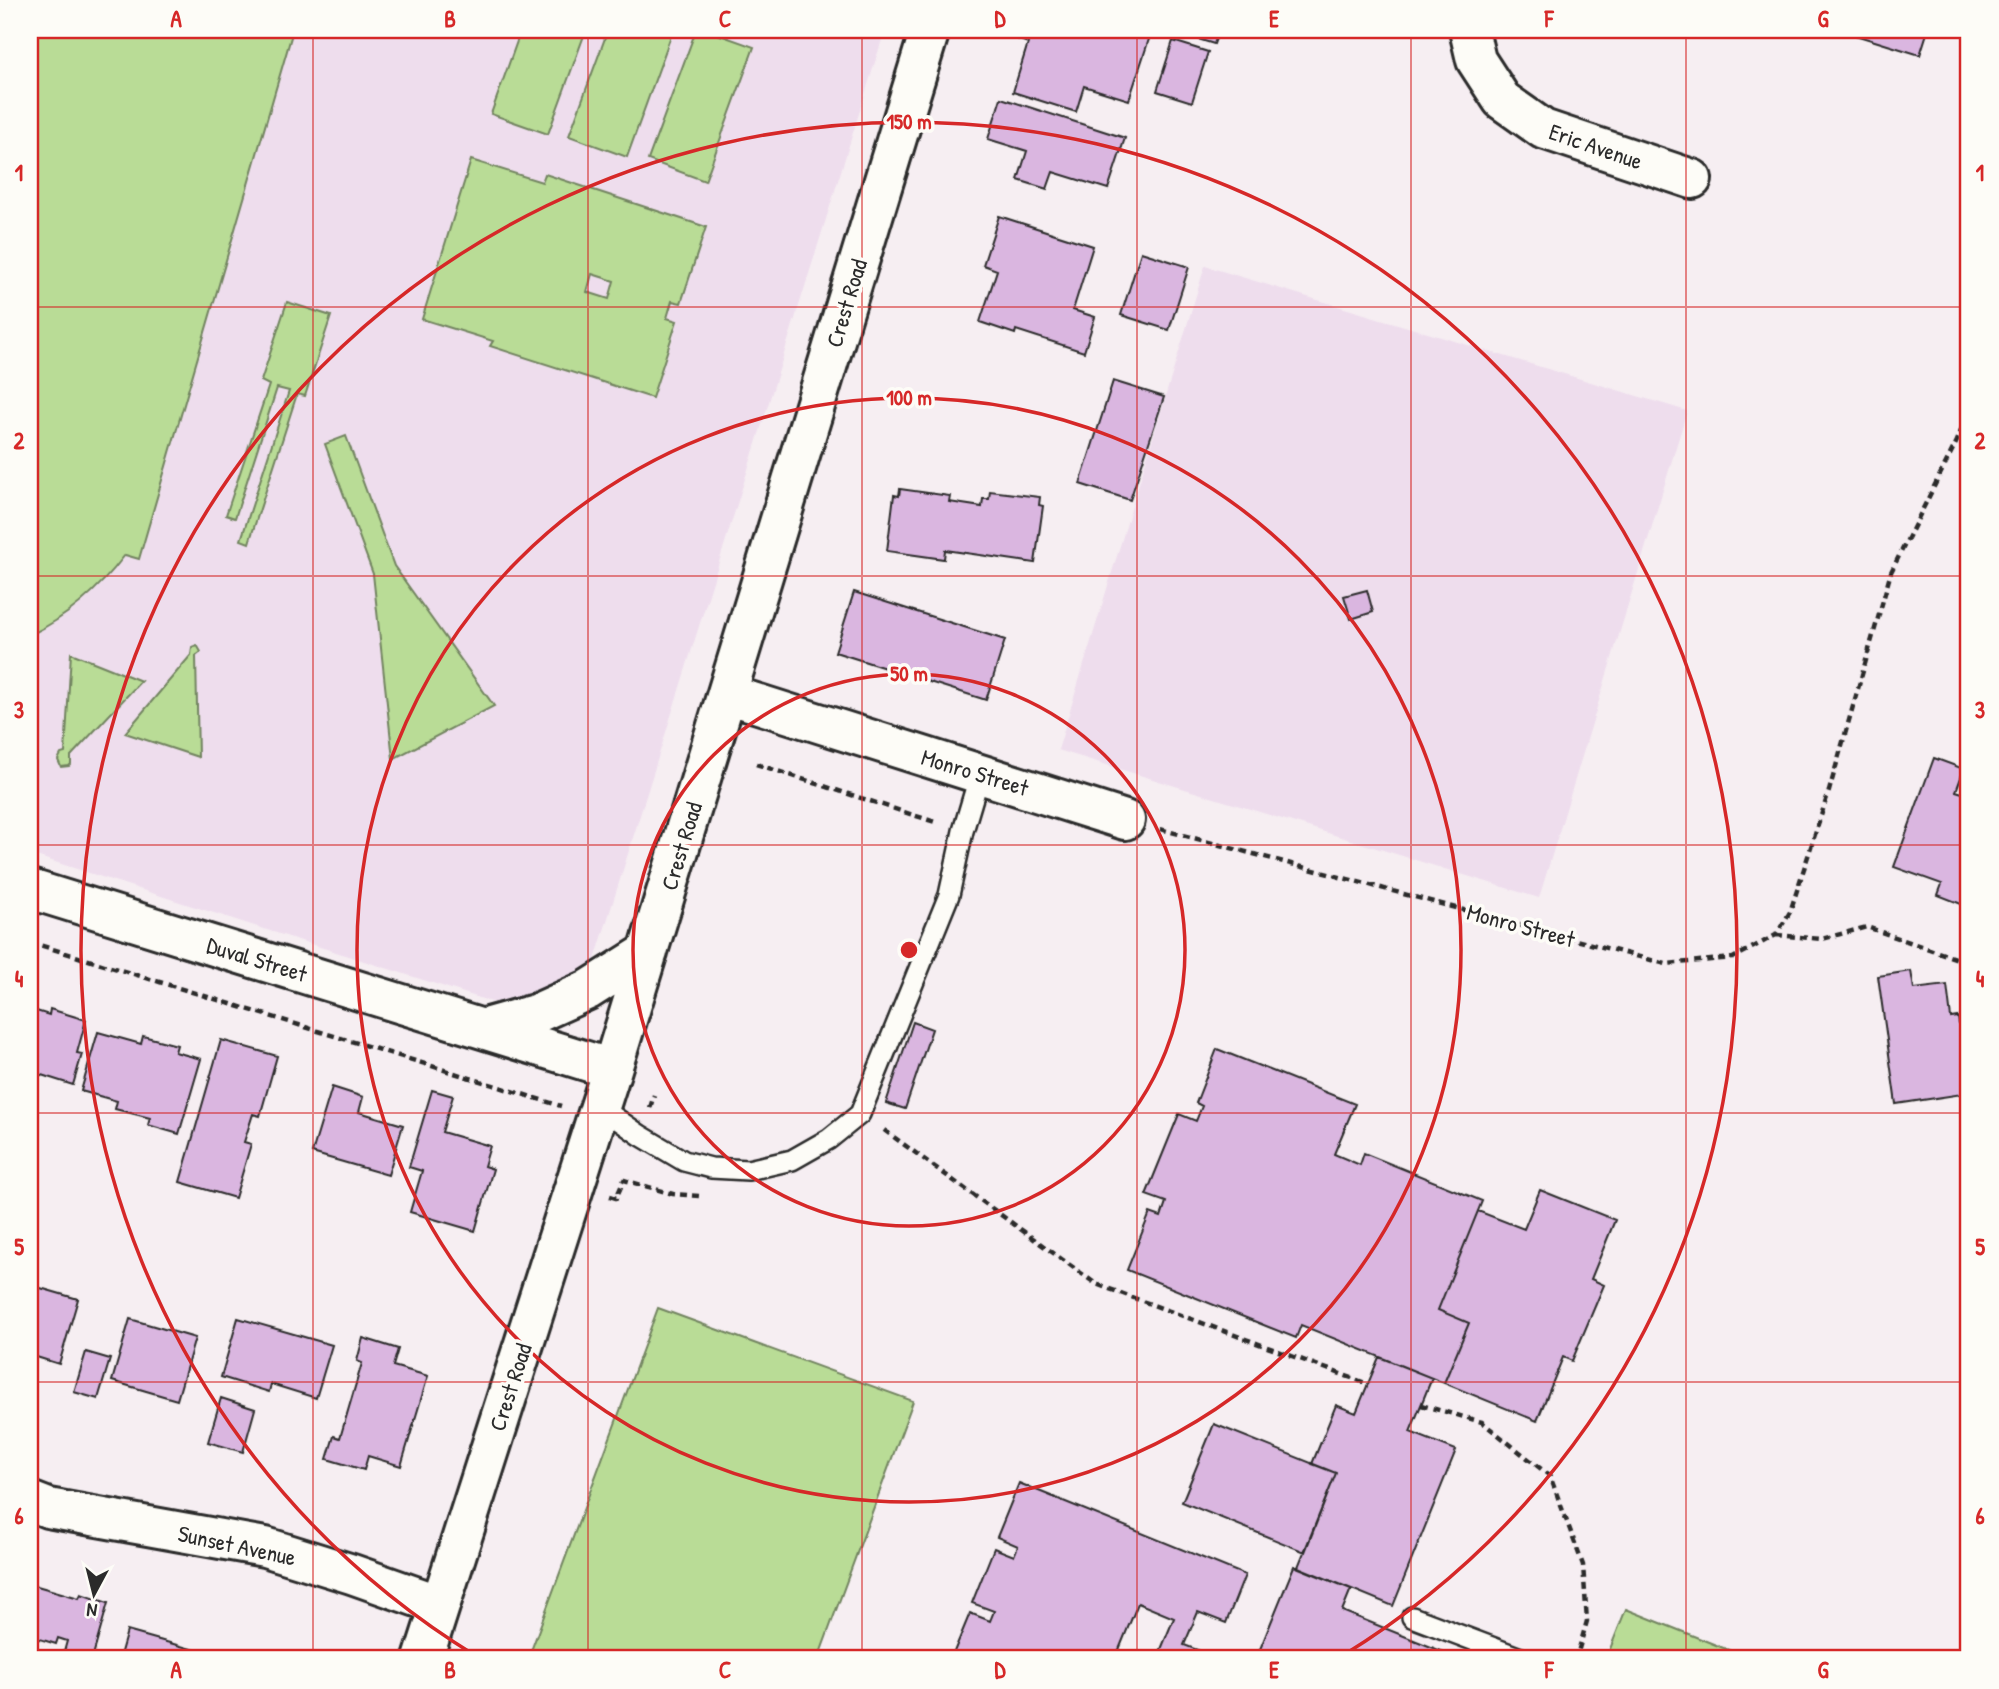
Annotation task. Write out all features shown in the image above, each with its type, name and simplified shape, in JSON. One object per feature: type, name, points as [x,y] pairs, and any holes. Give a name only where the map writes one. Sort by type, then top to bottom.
[{"type":"street","name":"Crest Road","points":[[423,1659],[582,1107],[612,1069],[930,30]]},
{"type":"street","name":"Eric Avenue","points":[[1469,30],[1476,61],[1502,100],[1543,129],[1692,179]]},
{"type":"street","name":"Monro Street","points":[[727,694],[1125,820]]},
{"type":"street","name":"Duval Street","points":[[30,889],[612,1069]]},
{"type":"street","points":[[485,1028],[536,1014],[588,990],[648,952]]},
{"type":"street","name":"Sunset Avenue","points":[[30,1501],[48,1508],[265,1547],[440,1605]]},
{"type":"lane","points":[[582,1107],[640,1135],[684,1161],[711,1168],[748,1170],[792,1160],[829,1139],[860,1114],[949,895],[963,831],[980,774]]},
{"type":"lane","points":[[1412,1617],[1523,1659]]},
{"type":"path","points":[[1969,410],[1957,441],[1891,572],[1817,827],[1790,912],[1776,935],[1822,939],[1867,928],[1969,963]]},
{"type":"path","points":[[756,764],[938,823]]},
{"type":"path","name":"Monro Street","points":[[1125,820],[1667,964],[1733,958],[1776,935]]},
{"type":"path","points":[[30,942],[582,1107]]},
{"type":"path","points":[[882,1128],[1096,1284],[1368,1384]]},
{"type":"path","points":[[604,1195],[616,1198],[624,1180],[673,1194],[712,1198]]},
{"type":"path","points":[[1421,1405],[1482,1422],[1550,1476],[1583,1566],[1587,1622],[1576,1659]]},
{"type":"shaded area","points":[[30,30],[885,30],[593,966],[540,991],[495,1003],[30,854]]},
{"type":"shaded area","points":[[1205,266],[1687,411],[1539,898],[1058,750]]},
{"type":"green space","points":[[30,30],[293,30],[139,559],[125,555],[82,601],[57,620],[30,635]]},
{"type":"green space","points":[[521,30],[586,30],[548,134],[491,114]]},
{"type":"green space","points":[[608,30],[673,30],[627,157],[569,136]]},
{"type":"green space","points":[[696,30],[706,30],[754,47],[705,181],[648,160]]},
{"type":"green space","points":[[471,160],[542,182],[545,174],[706,227],[681,303],[672,301],[667,318],[677,321],[652,398],[490,346],[493,341],[422,319]],"holes":[[[592,274],[614,281],[609,299],[587,292]]]},
{"type":"green space","points":[[287,302],[331,316],[305,396],[297,394],[249,543],[241,540],[289,391],[277,388],[235,518],[226,515],[269,385],[261,381]]},
{"type":"green space","points":[[346,436],[394,566],[494,706],[393,759],[373,574],[325,444]]},
{"type":"green space","points":[[197,645],[201,652],[196,656],[198,757],[125,733],[191,655],[192,647]]},
{"type":"green space","points":[[71,653],[141,681],[71,756],[71,764],[61,767],[58,760],[61,754],[65,753]]},
{"type":"green space","points":[[658,1308],[913,1401],[818,1659],[528,1659]]},
{"type":"green space","points":[[1626,1609],[1751,1659],[1606,1659]]},
{"type":"building","points":[[1020,30],[1139,30],[1151,33],[1129,100],[1084,86],[1076,112],[1013,92],[1028,43],[1017,39]]},
{"type":"building","points":[[1169,30],[1219,30],[1214,44]]},
{"type":"building","points":[[1839,30],[1928,30],[1920,55]]},
{"type":"building","points":[[1173,41],[1208,52],[1192,102],[1157,91]]},
{"type":"building","points":[[1001,98],[1125,138],[1108,189],[1053,172],[1047,189],[1018,180],[1027,151],[988,139]]},
{"type":"building","points":[[999,216],[1093,246],[1073,310],[1095,317],[1084,352],[1016,330],[1015,334],[980,322],[997,270],[983,265]]},
{"type":"building","points":[[1141,252],[1189,267],[1169,330],[1121,315]]},
{"type":"building","points":[[1113,381],[1164,397],[1130,500],[1080,484]]},
{"type":"building","points":[[900,489],[950,496],[949,502],[982,507],[983,499],[989,499],[990,491],[1040,497],[1039,505],[1043,506],[1035,563],[945,550],[944,559],[887,551],[894,495],[899,496]]},
{"type":"building","points":[[1367,590],[1373,612],[1351,619],[1344,596]]},
{"type":"building","points":[[854,592],[1005,640],[986,700],[835,652]]},
{"type":"building","points":[[1934,758],[1964,769],[1956,791],[1969,795],[1969,907],[1938,895],[1942,884],[1894,867]]},
{"type":"building","points":[[1911,971],[1914,989],[1947,985],[1951,1018],[1958,1017],[1961,1039],[1969,1038],[1969,1093],[1896,1104],[1878,976]]},
{"type":"building","points":[[30,1009],[49,1015],[50,1009],[86,1020],[77,1053],[82,1054],[73,1085],[35,1073],[39,1057],[30,1054]]},
{"type":"building","points":[[913,1022],[932,1029],[905,1109],[886,1103]]},
{"type":"building","points":[[98,1032],[141,1044],[143,1036],[177,1045],[175,1052],[201,1059],[179,1134],[148,1125],[150,1118],[115,1109],[117,1101],[81,1091]]},
{"type":"building","points":[[221,1040],[277,1056],[260,1116],[253,1114],[244,1142],[251,1144],[235,1198],[180,1182]]},
{"type":"building","points":[[1217,1049],[1355,1104],[1334,1154],[1360,1165],[1364,1153],[1482,1201],[1438,1310],[1469,1323],[1444,1383],[1301,1325],[1296,1338],[1127,1270],[1150,1213],[1161,1217],[1166,1202],[1146,1195],[1179,1114],[1196,1121],[1202,1106],[1196,1103]]},
{"type":"building","points":[[332,1087],[363,1097],[359,1112],[403,1125],[388,1175],[312,1153]]},
{"type":"building","points":[[432,1090],[453,1096],[442,1132],[490,1146],[484,1166],[493,1169],[475,1231],[410,1212],[422,1171],[409,1167]]},
{"type":"building","points":[[1540,1190],[1615,1220],[1591,1279],[1604,1285],[1572,1361],[1563,1357],[1537,1421],[1444,1383],[1469,1323],[1438,1310],[1478,1211],[1524,1229]]},
{"type":"building","points":[[30,1285],[78,1299],[59,1364],[30,1355],[33,1342],[30,1341]]},
{"type":"building","points":[[238,1318],[332,1345],[316,1398],[271,1384],[269,1392],[221,1377]]},
{"type":"building","points":[[130,1319],[195,1338],[177,1400],[112,1381]]},
{"type":"building","points":[[363,1338],[398,1349],[393,1366],[428,1376],[401,1466],[368,1456],[364,1470],[327,1459],[334,1436],[340,1438],[362,1363],[357,1361]]},
{"type":"building","points":[[86,1352],[110,1359],[98,1399],[74,1392]]},
{"type":"building","points":[[1379,1357],[1432,1378],[1410,1432],[1456,1450],[1393,1606],[1298,1567],[1336,1473],[1312,1464],[1336,1405],[1356,1413]]},
{"type":"building","points":[[221,1398],[255,1409],[243,1452],[208,1442]]},
{"type":"building","points":[[1214,1424],[1336,1473],[1305,1552],[1182,1502]]},
{"type":"building","points":[[1019,1483],[1245,1575],[1226,1623],[1198,1612],[1184,1645],[1221,1659],[1157,1659],[1174,1618],[1138,1603],[1118,1652],[1136,1659],[951,1659],[970,1613],[990,1621],[994,1611],[972,1603],[994,1548],[1014,1556],[1018,1546],[997,1537]]},
{"type":"building","points":[[1294,1566],[1351,1589],[1342,1611],[1461,1659],[1256,1659]]},
{"type":"building","points":[[30,1584],[79,1598],[81,1594],[108,1603],[92,1659],[62,1659],[67,1641],[58,1638],[56,1644],[30,1636]]},
{"type":"building","points":[[127,1631],[227,1659],[119,1659]]}]
